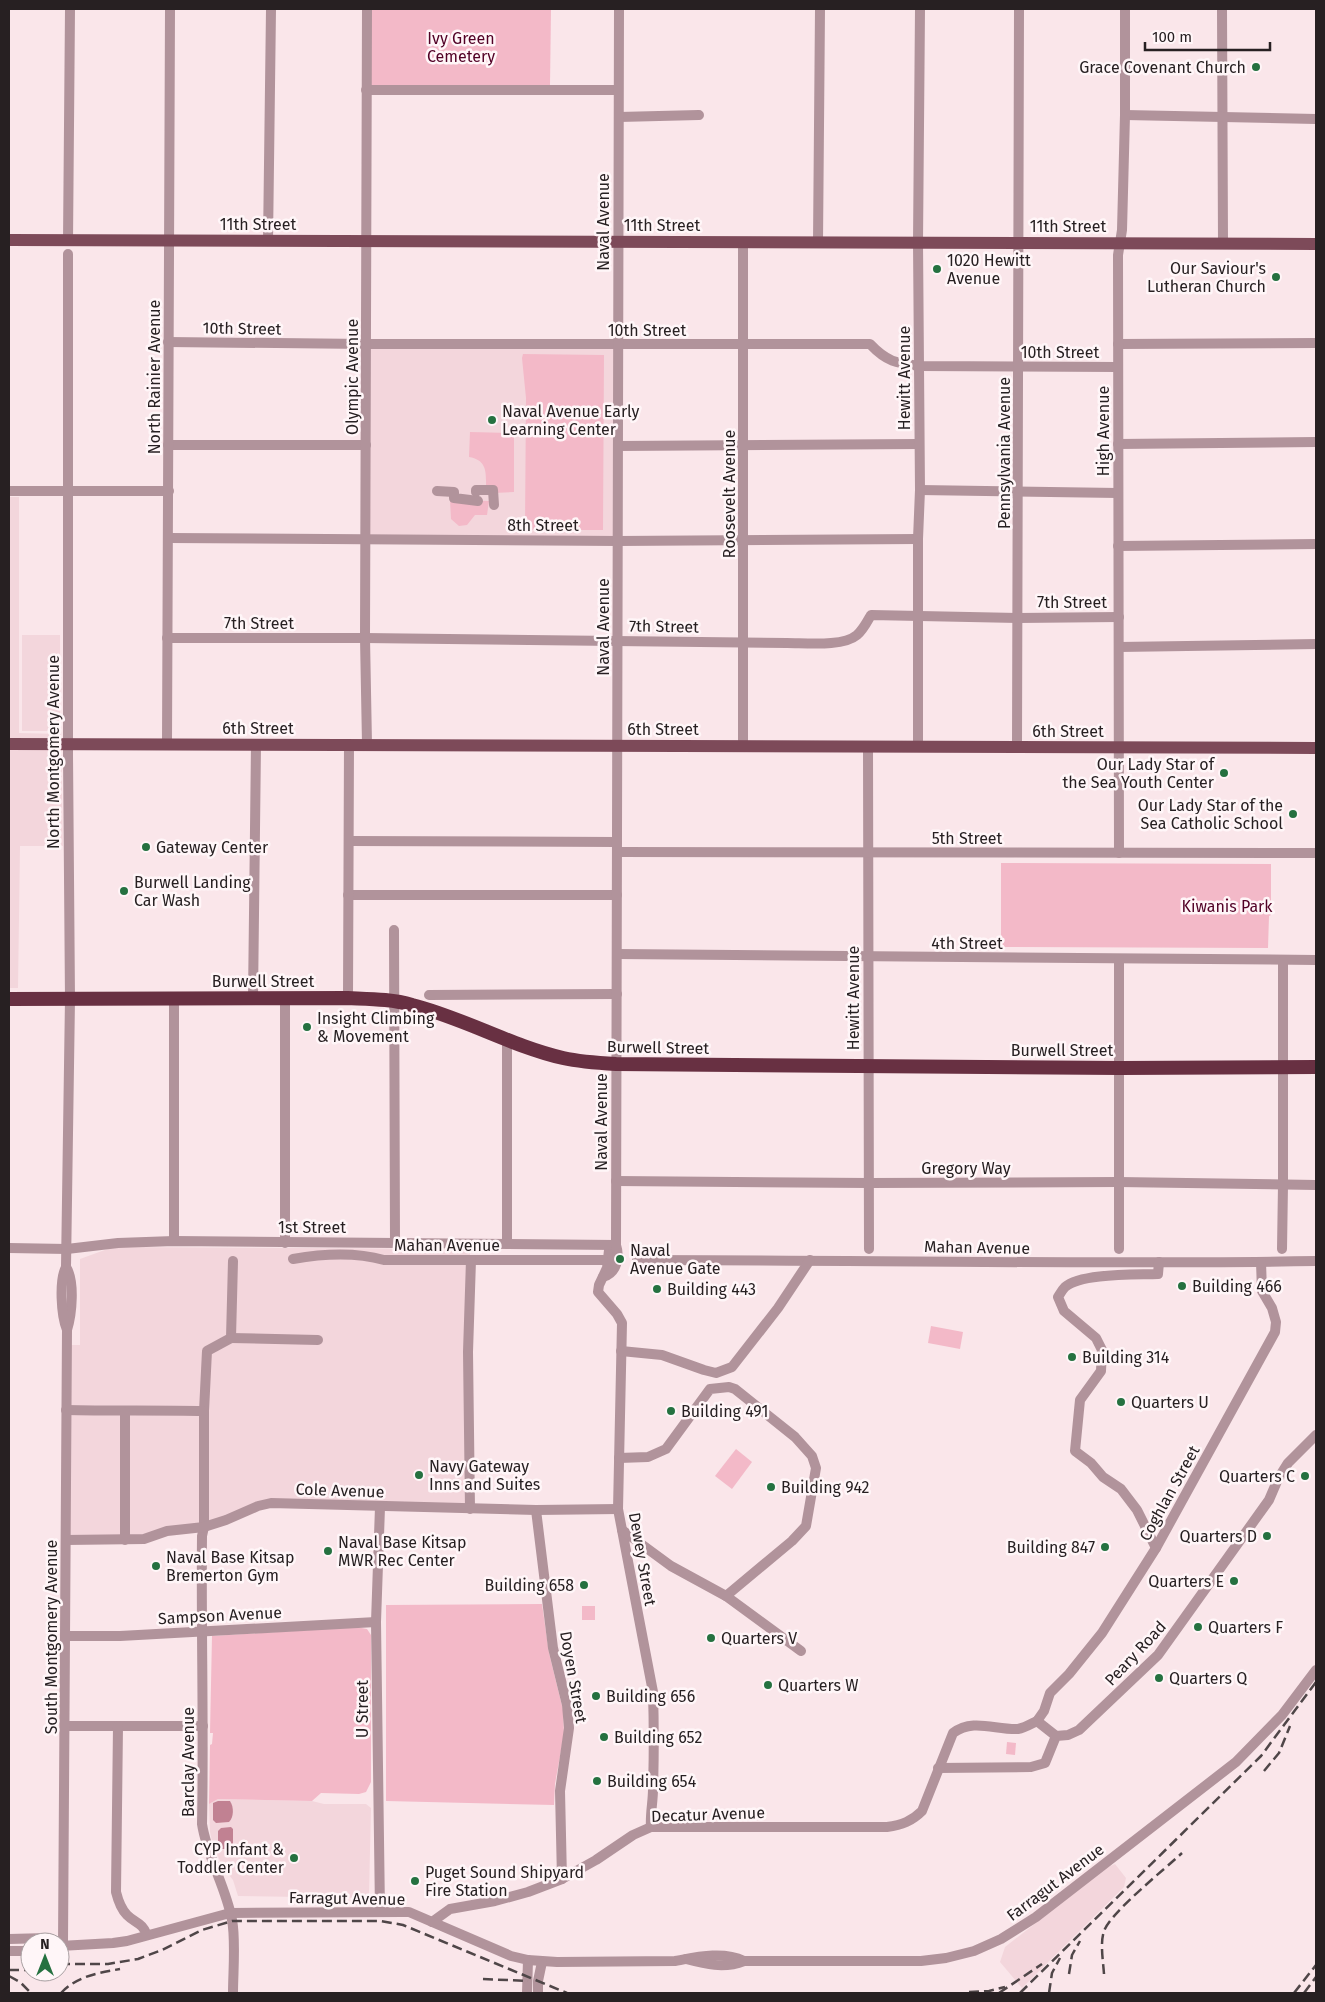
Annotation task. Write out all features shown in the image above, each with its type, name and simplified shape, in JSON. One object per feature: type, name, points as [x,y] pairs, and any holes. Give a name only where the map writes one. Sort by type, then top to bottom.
[{"type":"highway","name":"Burwell Street","points":[[11,1000],[348,998],[394,1001],[436,1012],[507,1040],[562,1058],[616,1064],[1120,1068],[1316,1066]]},
{"type":"main road","name":"11th Street","points":[[9,240],[1316,244]]},
{"type":"main road","name":"6th Street","points":[[9,744],[1316,748]]},
{"type":"street","points":[[68,240],[70,9]]},
{"type":"street","name":"North Rainier Avenue","points":[[167,744],[170,9]]},
{"type":"street","points":[[268,240],[270,9]]},
{"type":"street","name":"Olympic Avenue","points":[[367,744],[365,638],[366,90],[368,9]]},
{"type":"street","name":"Naval Avenue","points":[[616,1248],[619,9]]},
{"type":"street","points":[[818,242],[820,9]]},
{"type":"street","name":"Hewitt Avenue","points":[[918,746],[920,9]]},
{"type":"street","name":"Pennsylvania Avenue","points":[[1017,747],[1019,9]]},
{"type":"street","name":"High Avenue","points":[[1119,853],[1118,255],[1125,115],[1124,9]]},
{"type":"street","points":[[1222,9],[1223,243]]},
{"type":"street","points":[[366,90],[618,90]]},
{"type":"street","points":[[619,117],[699,115]]},
{"type":"street","points":[[1125,115],[1316,119]]},
{"type":"street","name":"Roosevelt Avenue","points":[[743,242],[743,746]]},
{"type":"street","name":"North Montgomery Avenue","points":[[67,1249],[70,999],[67,490],[68,254]]},
{"type":"street","name":"10th Street","points":[[168,342],[870,344],[881,356],[894,363],[920,366],[1118,367]]},
{"type":"street","name":"10th Street","points":[[1118,344],[1316,343]]},
{"type":"street","points":[[1118,444],[1316,442]]},
{"type":"street","points":[[618,446],[919,444]]},
{"type":"street","points":[[168,445],[366,445]]},
{"type":"street","points":[[437,491],[454,492],[477,497],[476,490],[493,490],[494,505]]},
{"type":"street","points":[[920,490],[1118,492]]},
{"type":"street","points":[[9,491],[169,491]]},
{"type":"street","name":"8th Street","points":[[168,538],[618,541],[918,539]]},
{"type":"street","points":[[1118,546],[1316,544]]},
{"type":"street","name":"7th Street","points":[[167,638],[618,640],[744,643],[844,641],[860,633],[871,615],[1018,618],[1118,617]]},
{"type":"street","points":[[1118,646],[1316,644]]},
{"type":"street","points":[[253,999],[256,744]]},
{"type":"street","points":[[348,998],[349,744]]},
{"type":"street","name":"Hewitt Avenue","points":[[868,746],[869,1249]]},
{"type":"street","name":"5th Street","points":[[349,841],[868,852],[1316,853]]},
{"type":"street","points":[[348,895],[617,895]]},
{"type":"street","points":[[394,930],[396,1243]]},
{"type":"street","name":"4th Street","points":[[617,954],[1316,960]]},
{"type":"street","points":[[1118,959],[1120,1249]]},
{"type":"street","points":[[1282,961],[1282,1249]]},
{"type":"street","points":[[429,995],[616,994]]},
{"type":"street","points":[[174,999],[174,1241]]},
{"type":"street","points":[[285,999],[285,1243]]},
{"type":"street","points":[[507,1040],[507,1244]]},
{"type":"street","name":"Gregory Way","points":[[616,1181],[1119,1182],[1316,1185]]},
{"type":"street","name":"1st Street","points":[[9,1248],[67,1249],[118,1243],[174,1241],[507,1244],[616,1248]]},
{"type":"street","points":[[604,1300],[598,1292],[599,1285],[616,1248]]},
{"type":"street","points":[[604,1300],[606,1287],[622,1267],[616,1248]]},
{"type":"street","name":"South Montgomery Avenue","points":[[60,1932],[65,1726],[67,1330],[63,1320],[62,1307],[63,1273],[66,1267],[67,1249]]},
{"type":"street","name":"Mahan Avenue","points":[[293,1259],[311,1256],[366,1255],[384,1260],[603,1260]]},
{"type":"street","points":[[470,1509],[468,1352],[471,1260]]},
{"type":"street","name":"Mahan Avenue","points":[[637,1260],[994,1263],[1316,1261]]},
{"type":"street","points":[[621,1351],[662,1355],[716,1373],[732,1367],[778,1308],[810,1260]]},
{"type":"street","points":[[233,1261],[231,1338],[318,1340]]},
{"type":"street","points":[[1156,1548],[1137,1510],[1121,1489],[1103,1477],[1091,1463],[1075,1451],[1080,1400],[1101,1372],[1102,1350],[1096,1338],[1064,1311],[1058,1297],[1064,1288],[1074,1282],[1098,1277],[1158,1274],[1159,1262]]},
{"type":"street","name":"Coghlan Street","points":[[1037,1721],[1044,1711],[1050,1693],[1069,1674],[1102,1633],[1156,1548],[1275,1332],[1276,1322],[1272,1308],[1262,1291],[1261,1262]]},
{"type":"street","name":"Dewey Street","points":[[604,1300],[617,1314],[622,1323],[618,1509],[653,1692],[651,1827]]},
{"type":"street","name":"Barclay Avenue","points":[[231,1338],[207,1351],[204,1411],[204,1527],[202,1536],[201,1631],[204,1663],[202,1824],[204,1838],[232,1922],[233,1993]]},
{"type":"street","points":[[620,1458],[648,1457],[666,1449],[710,1389],[729,1387],[735,1389],[795,1437],[812,1456],[816,1468],[806,1526],[726,1596]]},
{"type":"street","points":[[66,1410],[125,1412],[204,1411]]},
{"type":"street","points":[[125,1412],[125,1540]]},
{"type":"street","name":"Peary Road","points":[[1056,1736],[1068,1735],[1079,1730],[1158,1655],[1269,1500],[1278,1479],[1288,1463],[1316,1436]]},
{"type":"street","name":"Cole Avenue","points":[[66,1540],[144,1539],[167,1531],[204,1527],[258,1506],[271,1503],[470,1509],[618,1509]]},
{"type":"street","name":"U Street","points":[[380,1507],[376,1622],[380,1911]]},
{"type":"street","name":"Doyen Street","points":[[536,1510],[553,1648],[567,1705],[570,1728],[560,1791],[562,1879]]},
{"type":"street","points":[[622,1530],[671,1566],[726,1596],[802,1652]]},
{"type":"street","name":"Sampson Avenue","points":[[66,1636],[120,1636],[376,1622]]},
{"type":"street","name":"Farragut Avenue","points":[[70,1944],[113,1943],[230,1913],[380,1911],[410,1912],[511,1956],[542,1962],[675,1961],[686,1959],[709,1965],[734,1965],[744,1961],[933,1960],[974,1951],[1001,1939],[1036,1917],[1236,1762],[1282,1715],[1316,1670]]},
{"type":"street","points":[[1037,1721],[1056,1736],[1045,1763],[1039,1765],[938,1768],[952,1734],[960,1728],[977,1725],[1020,1729],[1037,1721]]},
{"type":"street","points":[[65,1726],[203,1726]]},
{"type":"street","points":[[118,1726],[116,1892],[127,1915],[144,1926],[147,1935]]},
{"type":"street","name":"Decatur Avenue","points":[[432,1922],[450,1909],[496,1901],[528,1892],[562,1879],[596,1860],[633,1835],[651,1827],[887,1827],[901,1825],[915,1818],[922,1810],[938,1768]]},
{"type":"street","points":[[527,1993],[528,1960]]},
{"type":"street","points":[[538,1993],[538,1981],[542,1962]]},
{"type":"shaded area","name":"Naval Avenue Early Learning Center","points":[[366,344],[618,344],[618,541],[366,539]]},
{"type":"shaded area","points":[[9,497],[19,497],[19,733],[61,734],[63,846],[20,846],[18,988],[9,988]]},
{"type":"shaded area","points":[[22,635],[60,635],[60,731],[22,731]]},
{"type":"shaded area","points":[[113,1247],[470,1249],[470,1509],[284,1503],[224,1520],[144,1539],[66,1540],[67,1345],[80,1345],[80,1259]]},
{"type":"shaded area","name":"CYP Infant & Toddler Center","points":[[218,1799],[366,1804],[371,1808],[369,1894],[365,1898],[238,1896],[233,1880],[224,1869],[213,1846],[210,1832],[209,1804]]},
{"type":"shaded area","points":[[230,1801],[233,1815],[229,1822],[216,1823],[213,1820],[213,1803]]},
{"type":"shaded area","points":[[231,1827],[233,1829],[233,1847],[231,1849],[221,1849],[218,1846],[218,1831],[221,1828]]},
{"type":"shaded area","points":[[1115,1864],[1126,1878],[1124,1887],[1022,1988],[1000,1962],[1005,1947],[1106,1868]]},
{"type":"green space","name":"Ivy Green Cemetery","points":[[371,9],[551,9],[550,85],[371,86]]},
{"type":"green space","points":[[523,354],[604,355],[603,530],[531,530],[525,526],[526,398]]},
{"type":"green space","points":[[470,432],[514,433],[514,492],[494,493],[486,489],[486,473],[483,464],[469,457]]},
{"type":"green space","points":[[450,500],[489,501],[487,515],[475,515],[467,525],[459,526],[451,519]]},
{"type":"green space","name":"Kiwanis Park","points":[[1001,863],[1271,864],[1271,915],[1269,916],[1268,948],[1001,947]]},
{"type":"green space","points":[[931,1326],[963,1332],[960,1349],[928,1343]]},
{"type":"green space","points":[[736,1449],[752,1462],[732,1489],[715,1476]]},
{"type":"green space","points":[[542,1604],[549,1653],[563,1710],[564,1734],[555,1784],[554,1805],[386,1801],[386,1605]]},
{"type":"green space","points":[[582,1606],[595,1606],[595,1620],[582,1620]]},
{"type":"green space","points":[[356,1627],[367,1629],[371,1635],[371,1782],[366,1792],[359,1794],[321,1793],[312,1801],[218,1799],[209,1804],[210,1745],[212,1744],[213,1733],[210,1733],[212,1636]]},
{"type":"green space","points":[[1007,1742],[1016,1743],[1015,1755],[1006,1754]]},
{"type":"railway","points":[[1020,1993],[1261,1756],[1316,1682]]},
{"type":"railway","points":[[1264,1771],[1279,1753],[1290,1726]]},
{"type":"railway","points":[[1104,1974],[1102,1941],[1104,1931],[1109,1923],[1127,1902],[1182,1853]]},
{"type":"railway","points":[[70,1964],[108,1964],[138,1959],[162,1950],[202,1930],[232,1921],[381,1921],[403,1925],[567,1993]]},
{"type":"railway","points":[[1069,1974],[1072,1955],[1080,1941]]},
{"type":"railway","points":[[1049,1993],[1052,1973],[1060,1958]]},
{"type":"railway","points":[[999,1993],[1042,1964]]},
{"type":"railway","points":[[1294,1993],[1316,1965]]},
{"type":"railway","points":[[61,1993],[81,1979],[120,1969]]},
{"type":"railway","points":[[9,1970],[20,1970]]},
{"type":"railway","points":[[9,1976],[20,1982],[31,1993]]},
{"type":"railway","points":[[1304,1993],[1316,1977]]},
{"type":"railway","points":[[483,1979],[528,1981]]},
{"type":"railway","points":[[969,1992],[989,1991],[1005,1987]]},
{"type":"place","name":"Grace Covenant Church","points":[[1256,67]]},
{"type":"place","name":"1020 Hewitt Avenue","points":[[937,269]]},
{"type":"place","name":"Our Saviour's Lutheran Church","points":[[1276,277]]},
{"type":"place","name":"Naval Avenue Early Learning Center","points":[[492,420]]},
{"type":"place","name":"Our Lady Star of the Sea Youth Center","points":[[1224,773]]},
{"type":"place","name":"Our Lady Star of the Sea Catholic School","points":[[1293,814]]},
{"type":"place","name":"Gateway Center","points":[[146,847]]},
{"type":"place","name":"Burwell Landing Car Wash","points":[[124,891]]},
{"type":"place","name":"Insight Climbing & Movement","points":[[307,1027]]},
{"type":"place","name":"Naval Avenue Gate","points":[[620,1259]]},
{"type":"place","name":"Building 466","points":[[1182,1286]]},
{"type":"place","name":"Building 443","points":[[657,1289]]},
{"type":"place","name":"Building 314","points":[[1072,1357]]},
{"type":"place","name":"Quarters U","points":[[1121,1402]]},
{"type":"place","name":"Building 491","points":[[671,1411]]},
{"type":"place","name":"Navy Gateway Inns and Suites","points":[[419,1475]]},
{"type":"place","name":"Quarters C","points":[[1305,1476]]},
{"type":"place","name":"Building 942","points":[[771,1487]]},
{"type":"place","name":"Quarters D","points":[[1267,1536]]},
{"type":"place","name":"Building 847","points":[[1105,1547]]},
{"type":"place","name":"Naval Base Kitsap MWR Rec Center","points":[[328,1551]]},
{"type":"place","name":"Naval Base Kitsap Bremerton Gym","points":[[156,1566]]},
{"type":"place","name":"Quarters E","points":[[1234,1581]]},
{"type":"place","name":"Building 658","points":[[584,1585]]},
{"type":"place","name":"Quarters F","points":[[1198,1627]]},
{"type":"place","name":"Quarters V","points":[[711,1638]]},
{"type":"place","name":"Quarters Q","points":[[1159,1678]]},
{"type":"place","name":"Quarters W","points":[[768,1685]]},
{"type":"place","name":"Building 656","points":[[596,1696]]},
{"type":"place","name":"Building 652","points":[[604,1737]]},
{"type":"place","name":"Building 654","points":[[597,1781]]},
{"type":"place","name":"CYP Infant & Toddler Center","points":[[294,1858]]},
{"type":"place","name":"Puget Sound Shipyard Fire Station","points":[[415,1881]]}]
